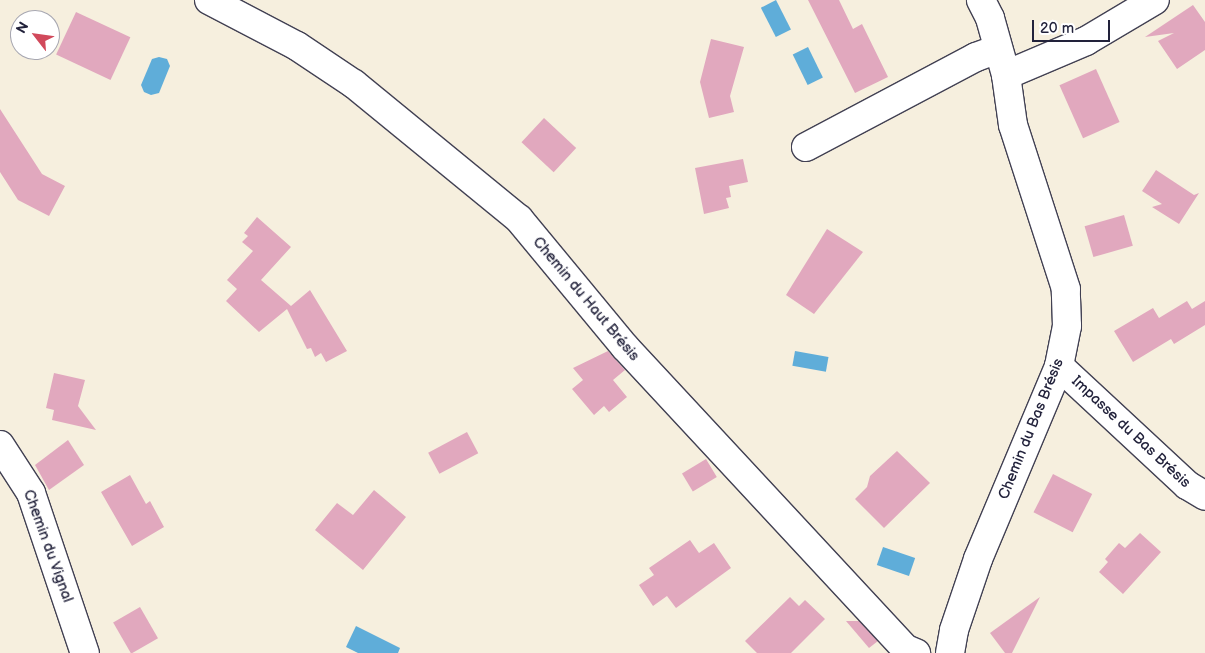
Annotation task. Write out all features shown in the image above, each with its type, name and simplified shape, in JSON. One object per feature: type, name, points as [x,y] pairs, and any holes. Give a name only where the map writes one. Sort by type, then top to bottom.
[{"type":"street","name":"Chemin du Haut Brésis","points":[[209,0],[297,46],[354,84],[519,219],[625,346],[906,649],[916,653]]},
{"type":"street","name":"Chemin du Bas Brésis","points":[[950,653],[954,630],[978,559],[1060,366],[1067,326],[1066,288],[1013,125],[1006,75],[981,0]]},
{"type":"street","points":[[1006,75],[1086,41],[1155,0]]},
{"type":"street","points":[[806,147],[976,56],[998,49]]},
{"type":"street","name":"Impasse du Bas Brésis","points":[[1060,366],[1187,485],[1205,496]]},
{"type":"street","name":"Chemin du Vignal","points":[[0,445],[31,493],[85,653]]},
{"type":"water","points":[[776,0],[791,29],[776,37],[761,8]]},
{"type":"water","points":[[808,47],[823,78],[808,85],[793,54]]},
{"type":"water","points":[[159,57],[167,59],[170,66],[159,93],[151,95],[144,92],[141,85],[152,59]]},
{"type":"water","points":[[795,351],[828,357],[826,372],[792,366]]},
{"type":"water","points":[[883,547],[915,558],[909,576],[877,565]]},
{"type":"water","points":[[356,626],[400,648],[398,653],[358,653],[346,647]]},
{"type":"building","points":[[808,0],[839,0],[853,29],[862,24],[888,77],[855,93]]},
{"type":"building","points":[[1193,5],[1205,22],[1205,50],[1177,69],[1158,41],[1174,33],[1145,37]]},
{"type":"building","points":[[76,12],[130,37],[111,80],[60,56],[60,46]]},
{"type":"building","points":[[711,39],[744,47],[730,96],[734,112],[709,118],[700,82]]},
{"type":"building","points":[[1096,69],[1120,122],[1083,138],[1059,85]]},
{"type":"building","points":[[0,109],[42,174],[65,186],[49,216],[18,200],[0,172]]},
{"type":"building","points":[[544,118],[576,148],[554,172],[521,142]]},
{"type":"building","points":[[743,159],[748,182],[729,186],[731,197],[726,198],[729,208],[704,214],[695,168]]},
{"type":"building","points":[[1156,170],[1194,195],[1199,193],[1179,224],[1152,207],[1162,204],[1142,191]]},
{"type":"building","points":[[1124,215],[1133,246],[1093,257],[1085,226]]},
{"type":"building","points":[[257,217],[291,247],[261,280],[291,306],[310,290],[347,351],[326,362],[321,353],[315,357],[311,348],[307,349],[287,309],[259,332],[226,301],[237,289],[227,280],[253,251],[242,242],[248,236],[244,233]]},
{"type":"building","points":[[827,229],[863,252],[814,314],[786,295]]},
{"type":"building","points":[[1187,301],[1192,309],[1205,301],[1205,325],[1174,344],[1171,339],[1133,362],[1114,331],[1153,308],[1159,318]]},
{"type":"building","points":[[608,351],[625,370],[613,380],[627,397],[609,412],[604,406],[594,415],[572,389],[583,380],[573,368]]},
{"type":"building","points":[[54,373],[85,380],[78,406],[96,430],[52,420],[54,410],[46,408]]},
{"type":"building","points":[[467,432],[478,453],[439,474],[428,453]]},
{"type":"building","points":[[68,440],[84,465],[49,490],[35,465]]},
{"type":"building","points":[[897,451],[930,483],[884,528],[855,499],[867,487],[870,476]]},
{"type":"building","points":[[706,459],[717,477],[693,491],[682,473]]},
{"type":"building","points":[[1053,474],[1092,494],[1073,532],[1033,512]]},
{"type":"building","points":[[130,475],[146,504],[150,501],[164,527],[132,546],[101,492]]},
{"type":"building","points":[[374,490],[406,517],[363,570],[315,530],[337,503],[353,515]]},
{"type":"building","points":[[1140,533],[1161,552],[1123,594],[1099,572],[1108,562],[1105,559],[1119,543],[1125,548]]},
{"type":"building","points":[[690,540],[699,553],[714,543],[731,568],[676,608],[667,596],[653,606],[639,585],[654,575],[649,568]]},
{"type":"building","points":[[790,597],[799,606],[805,600],[825,619],[791,653],[757,653],[745,641]]},
{"type":"building","points":[[1040,597],[1012,653],[1005,653],[990,633]]},
{"type":"building","points":[[140,607],[158,638],[131,653],[113,622]]},
{"type":"building","points":[[846,621],[859,621],[878,641],[869,648]]}]
